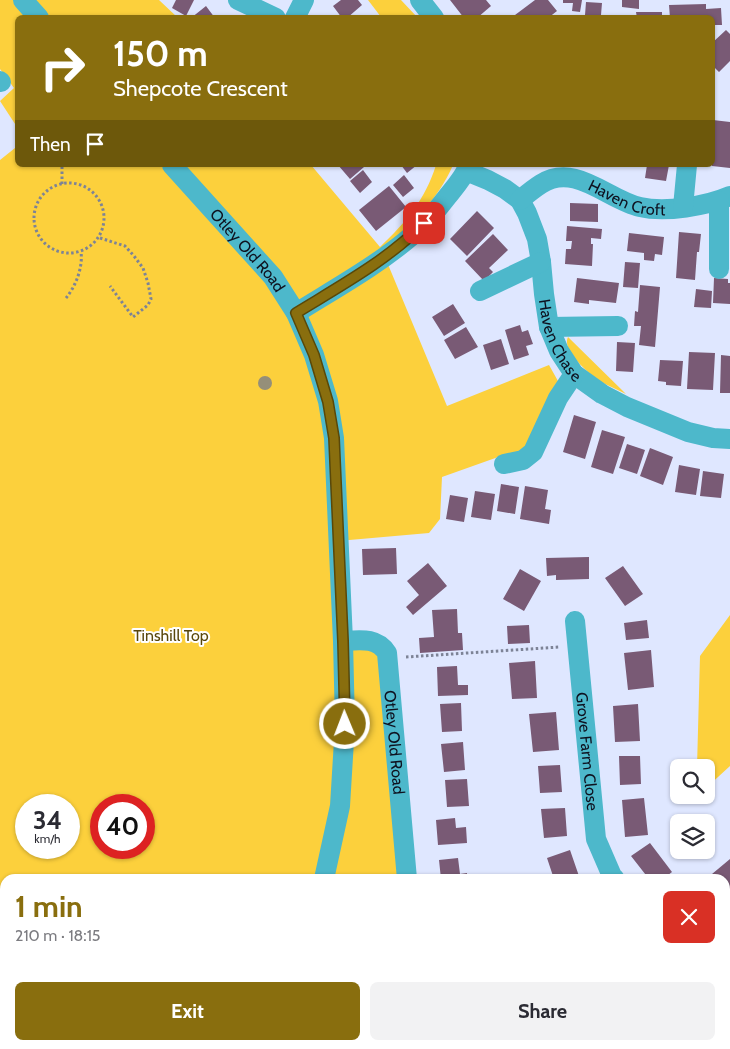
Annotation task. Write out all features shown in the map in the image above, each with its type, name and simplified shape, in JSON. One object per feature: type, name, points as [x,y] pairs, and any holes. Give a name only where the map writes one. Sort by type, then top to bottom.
[{"type":"street","points":[[22,0],[36,15]]},
{"type":"street","points":[[238,0],[270,15]]},
{"type":"street","points":[[297,15],[304,0]]},
{"type":"street","points":[[420,0],[432,15]]},
{"type":"street","name":"Otley Old Road","points":[[174,167],[273,278],[296,313],[314,355],[328,402],[334,438],[345,724],[340,806],[325,874]]},
{"type":"street","name":"Haven Croft","points":[[683,208],[688,167]]},
{"type":"street","points":[[296,313],[382,259],[415,233],[434,214],[467,168]]},
{"type":"street","name":"Haven Chase","points":[[467,168],[505,188],[520,200],[537,240],[549,328],[559,351],[574,374],[602,394],[626,407],[688,432],[713,438],[730,439]]},
{"type":"street","name":"Haven Croft","points":[[520,200],[556,171],[588,183],[621,200],[640,207],[659,209],[683,208],[725,198],[719,269]]},
{"type":"street","points":[[480,291],[541,262]]},
{"type":"street","points":[[549,328],[618,326]]},
{"type":"street","points":[[504,464],[523,460],[533,452],[558,398],[574,374]]},
{"type":"street","name":"Grove Farm Close","points":[[575,621],[596,839],[611,874]]},
{"type":"street","points":[[343,641],[369,640],[377,643],[383,647],[388,658]]},
{"type":"street","name":"Otley Old Road","points":[[388,658],[407,874]]},
{"type":"path","points":[[62,167],[62,184]]},
{"type":"path","points":[[74,183],[85,186],[95,194],[102,204],[105,215],[104,227],[99,238],[91,247],[81,252],[70,254],[53,250],[40,238],[35,228],[36,205],[42,195],[51,188],[62,184],[74,183]]},
{"type":"path","points":[[99,238],[125,246],[134,256],[143,268],[151,299],[148,305],[133,317],[110,286]]},
{"type":"path","points":[[66,298],[77,278],[82,259],[81,252]]},
{"type":"path","points":[[388,658],[578,646]]},
{"type":"green space","points":[[0,0],[159,0],[175,15],[15,15],[15,124],[0,101],[14,88],[0,69]]},
{"type":"green space","points":[[368,0],[401,0],[415,15],[379,15]]},
{"type":"green space","name":"Tinshill Top","points":[[15,148],[15,167],[313,167],[380,247],[414,210],[432,178],[435,167],[452,167],[440,190],[422,212],[382,250],[447,406],[549,365],[563,390],[533,452],[501,456],[442,477],[440,519],[429,533],[338,541],[343,641],[377,643],[406,874],[0,874],[0,160]]},
{"type":"green space","points":[[568,337],[626,394],[601,382],[590,374],[572,355],[567,342]]},
{"type":"green space","points":[[730,615],[730,766],[715,780],[715,759],[697,759],[700,656]]},
{"type":"building","points":[[176,0],[194,0],[186,15],[172,8]]},
{"type":"building","points":[[341,0],[358,0],[362,5],[350,15],[340,15],[333,6]]},
{"type":"building","points":[[450,0],[486,0],[491,6],[480,15],[462,15]]},
{"type":"building","points":[[535,0],[548,0],[557,11],[552,15],[515,15]]},
{"type":"building","points":[[563,0],[582,0],[580,12],[572,11],[573,3],[563,3]]},
{"type":"building","points":[[622,0],[639,0],[639,9],[622,7]]},
{"type":"building","points":[[586,2],[602,3],[601,15],[585,15]]},
{"type":"building","points":[[706,4],[706,9],[721,8],[722,25],[715,25],[715,15],[670,15],[669,5]]},
{"type":"building","points":[[206,6],[213,15],[195,15]]},
{"type":"building","points":[[636,12],[662,12],[662,15],[636,15]]},
{"type":"building","points":[[726,30],[730,34],[730,61],[719,72],[715,68],[715,40]]},
{"type":"building","points":[[715,120],[730,122],[730,168],[715,166]]},
{"type":"building","points":[[340,167],[364,167],[350,179]]},
{"type":"building","points":[[402,167],[414,167],[407,173]]},
{"type":"building","points":[[647,167],[669,167],[666,181],[645,178]]},
{"type":"building","points":[[363,170],[372,182],[360,193],[350,181]]},
{"type":"building","points":[[404,175],[414,188],[403,197],[393,185]]},
{"type":"building","points":[[389,186],[406,207],[376,231],[359,210]]},
{"type":"building","points":[[570,203],[598,204],[598,222],[570,221]]},
{"type":"building","points":[[477,211],[494,228],[467,256],[450,239]]},
{"type":"building","points":[[567,226],[602,229],[601,239],[591,238],[591,244],[593,244],[592,266],[565,264],[566,249],[571,249],[572,241],[566,241]]},
{"type":"building","points":[[679,232],[701,234],[699,252],[697,252],[695,280],[676,278]]},
{"type":"building","points":[[629,233],[664,237],[662,255],[655,254],[654,261],[644,260],[644,253],[627,251]]},
{"type":"building","points":[[493,234],[508,250],[489,268],[493,272],[484,281],[465,261]]},
{"type":"building","points":[[625,262],[640,263],[638,288],[623,287]]},
{"type":"building","points":[[577,278],[619,283],[616,303],[589,300],[589,304],[574,302]]},
{"type":"building","points":[[714,278],[728,279],[728,283],[730,283],[730,304],[713,303]]},
{"type":"building","points":[[640,285],[660,287],[655,347],[639,345],[641,326],[634,326],[635,311],[638,312]]},
{"type":"building","points":[[696,289],[712,291],[711,308],[694,307]]},
{"type":"building","points":[[453,304],[465,323],[444,336],[432,317]]},
{"type":"building","points":[[520,325],[522,332],[528,330],[533,344],[526,346],[529,355],[514,360],[505,330]]},
{"type":"building","points":[[466,327],[478,347],[455,359],[444,340]]},
{"type":"building","points":[[501,339],[509,364],[491,370],[483,345]]},
{"type":"building","points":[[617,342],[635,343],[633,372],[616,371]]},
{"type":"building","points":[[689,352],[715,353],[713,390],[687,389]]},
{"type":"building","points":[[721,355],[730,356],[730,393],[720,393]]},
{"type":"building","points":[[660,360],[683,361],[681,386],[666,385],[666,382],[658,381]]},
{"type":"building","points":[[574,415],[596,422],[585,459],[563,452]]},
{"type":"building","points":[[602,430],[625,437],[613,474],[591,467]]},
{"type":"building","points":[[627,444],[645,450],[637,474],[619,468]]},
{"type":"building","points":[[650,448],[673,457],[663,485],[640,476]]},
{"type":"building","points":[[679,465],[700,469],[696,495],[675,492]]},
{"type":"building","points":[[703,471],[724,474],[721,498],[700,496]]},
{"type":"building","points":[[501,484],[519,487],[515,514],[497,511]]},
{"type":"building","points":[[525,486],[548,490],[545,509],[551,510],[549,524],[520,519]]},
{"type":"building","points":[[475,491],[495,494],[491,520],[471,517]]},
{"type":"building","points":[[450,495],[468,498],[464,522],[446,519]]},
{"type":"building","points":[[396,548],[397,574],[363,575],[362,549]]},
{"type":"building","points":[[589,557],[589,579],[556,580],[556,575],[547,576],[546,558]]},
{"type":"building","points":[[428,563],[447,586],[413,615],[406,607],[419,595],[407,581]]},
{"type":"building","points":[[623,566],[643,594],[625,606],[605,578]]},
{"type":"building","points":[[520,569],[541,581],[524,611],[503,599]]},
{"type":"building","points":[[457,609],[458,633],[462,633],[463,650],[420,653],[419,638],[434,637],[432,610]]},
{"type":"building","points":[[647,620],[649,638],[626,640],[624,623]]},
{"type":"building","points":[[529,625],[530,643],[508,644],[507,626]]},
{"type":"building","points":[[651,650],[654,687],[628,690],[624,653]]},
{"type":"building","points":[[535,661],[537,698],[512,699],[509,663]]},
{"type":"building","points":[[457,666],[458,685],[468,685],[468,695],[438,696],[437,667]]},
{"type":"building","points":[[461,703],[462,731],[442,732],[440,704]]},
{"type":"building","points":[[638,704],[640,741],[615,742],[613,706]]},
{"type":"building","points":[[556,712],[559,750],[533,752],[529,714]]},
{"type":"building","points":[[463,742],[465,770],[444,772],[441,744]]},
{"type":"building","points":[[619,756],[640,756],[641,784],[620,785]]},
{"type":"building","points":[[560,765],[562,792],[540,793],[538,766]]},
{"type":"building","points":[[467,779],[469,806],[447,807],[445,780]]},
{"type":"building","points":[[644,798],[648,835],[625,837],[622,800]]},
{"type":"building","points":[[565,808],[567,836],[544,838],[541,809]]},
{"type":"building","points":[[455,818],[456,828],[466,827],[467,843],[438,845],[436,820]]},
{"type":"building","points":[[650,843],[672,872],[669,874],[645,874],[631,856]]},
{"type":"building","points":[[570,850],[578,874],[552,874],[547,858]]},
{"type":"building","points":[[458,858],[460,874],[440,874],[439,860]]},
{"type":"building","points":[[730,859],[730,874],[712,874]]},
{"type":"route","points":[[345,724],[334,438],[328,402],[314,355],[296,313],[382,259],[415,233],[424,223]]}]
